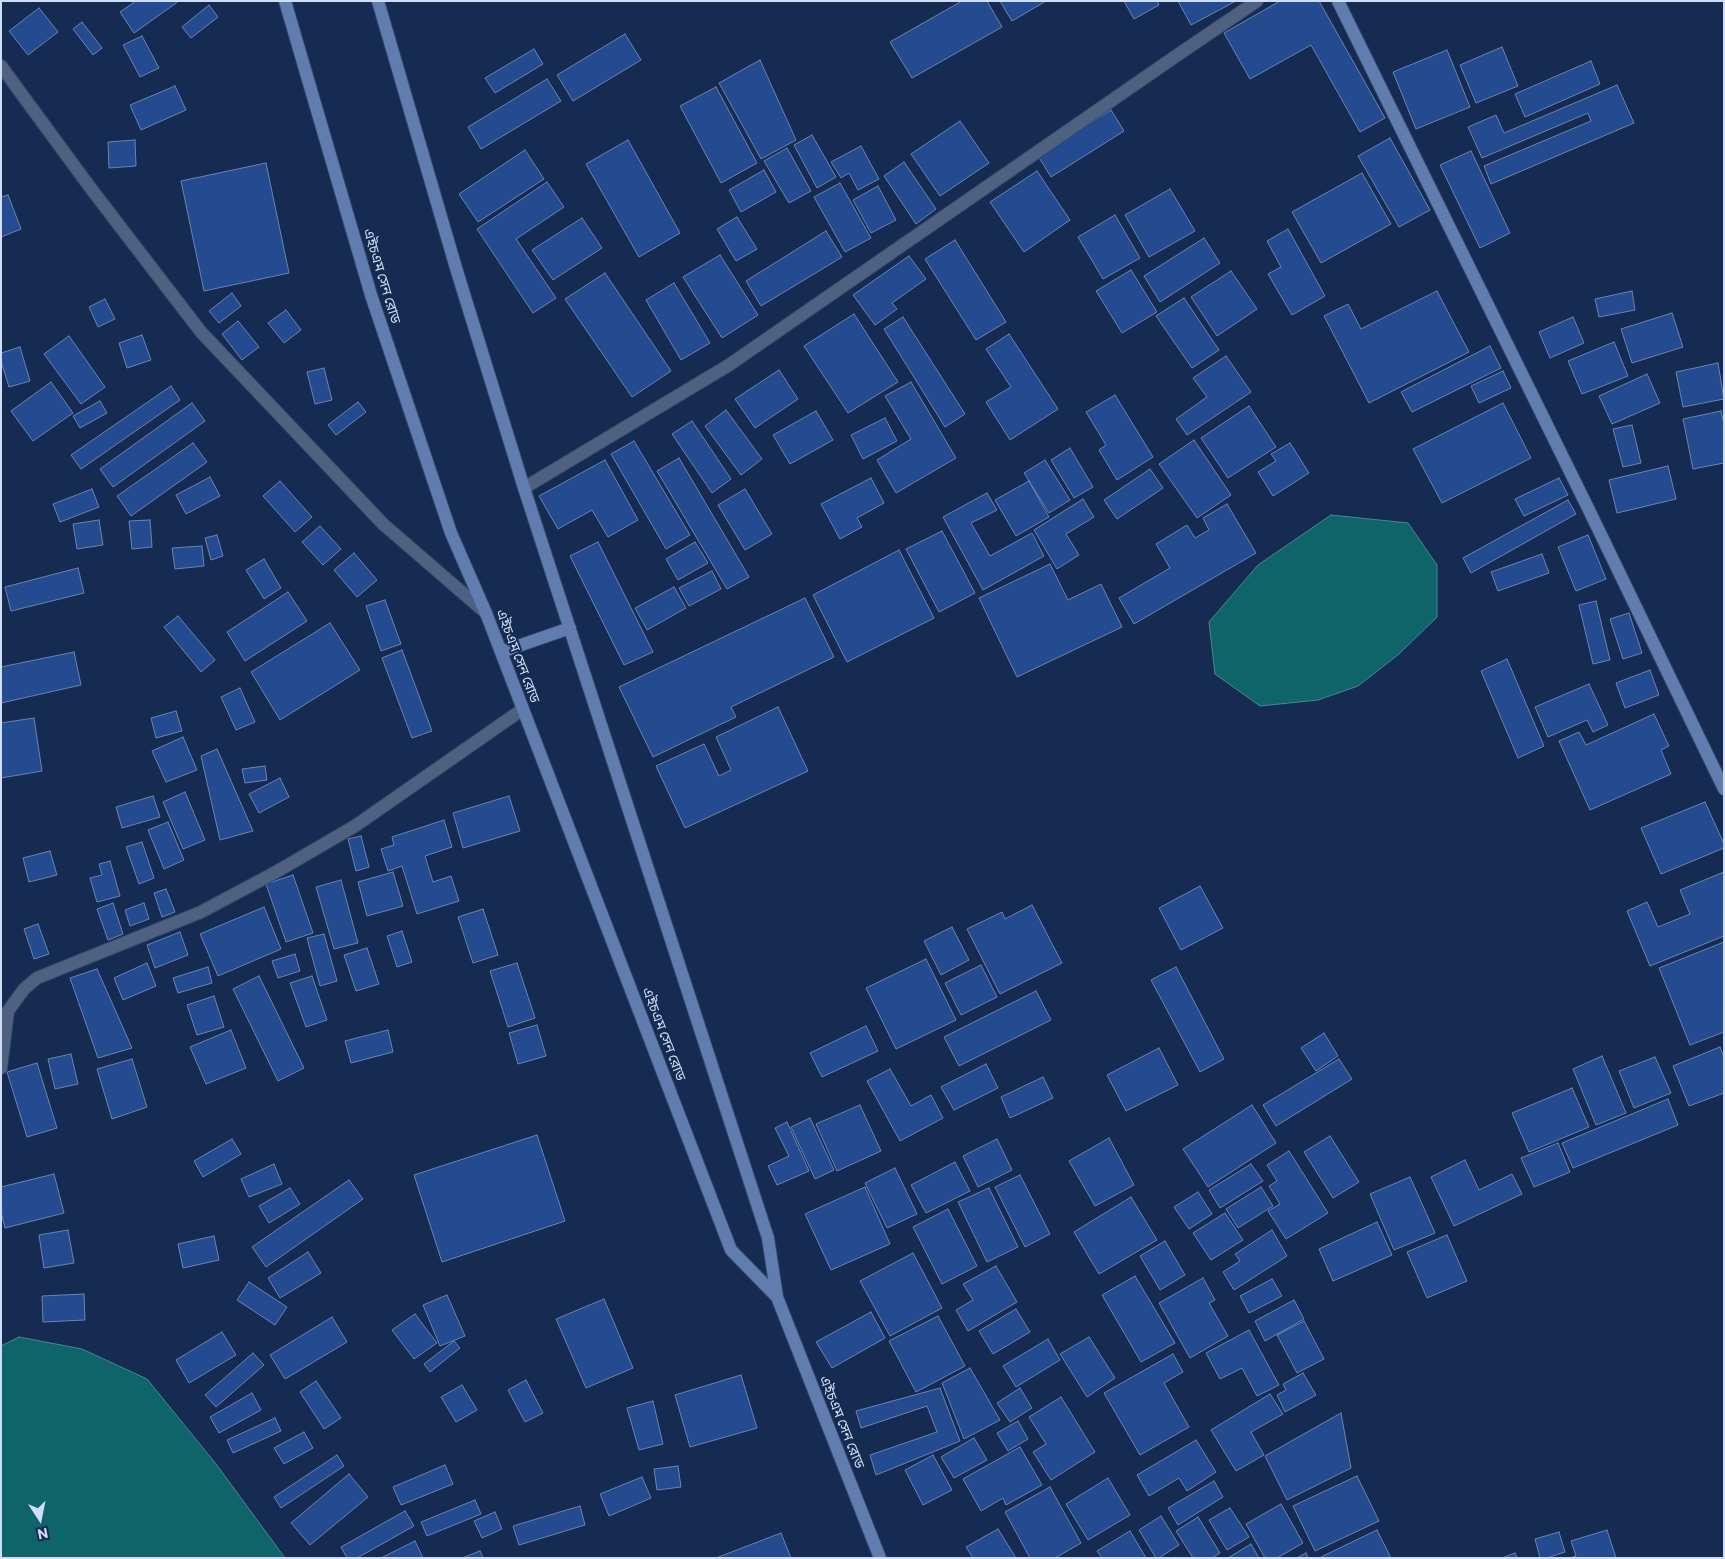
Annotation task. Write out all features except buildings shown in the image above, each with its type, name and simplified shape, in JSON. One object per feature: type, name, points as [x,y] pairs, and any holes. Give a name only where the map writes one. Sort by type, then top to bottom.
[{"type":"main road","name":"এইচএম সেন রোড","points":[[284,1],[371,295],[451,533],[486,613],[731,1250],[777,1296]]},
{"type":"main road","name":"এইচএম সেন রোড","points":[[378,1],[456,268],[524,488],[768,1238],[777,1296],[880,1558]]},
{"type":"main road","points":[[1338,1],[1724,789]]},
{"type":"main road","points":[[501,652],[570,628]]},
{"type":"street","points":[[524,488],[729,365],[1258,1]]},
{"type":"street","points":[[1,66],[92,190],[201,332],[383,524],[486,613]]},
{"type":"street","points":[[1,1068],[8,1011],[24,989],[37,978],[201,912],[276,872],[355,826],[523,709]]},
{"type":"shaded area","points":[[1331,515],[1408,523],[1437,565],[1437,617],[1399,654],[1358,686],[1318,700],[1260,706],[1215,674],[1209,622],[1258,565]]},
{"type":"shaded area","points":[[19,1337],[82,1349],[147,1379],[216,1464],[285,1558],[1,1558],[1,1346]]}]
